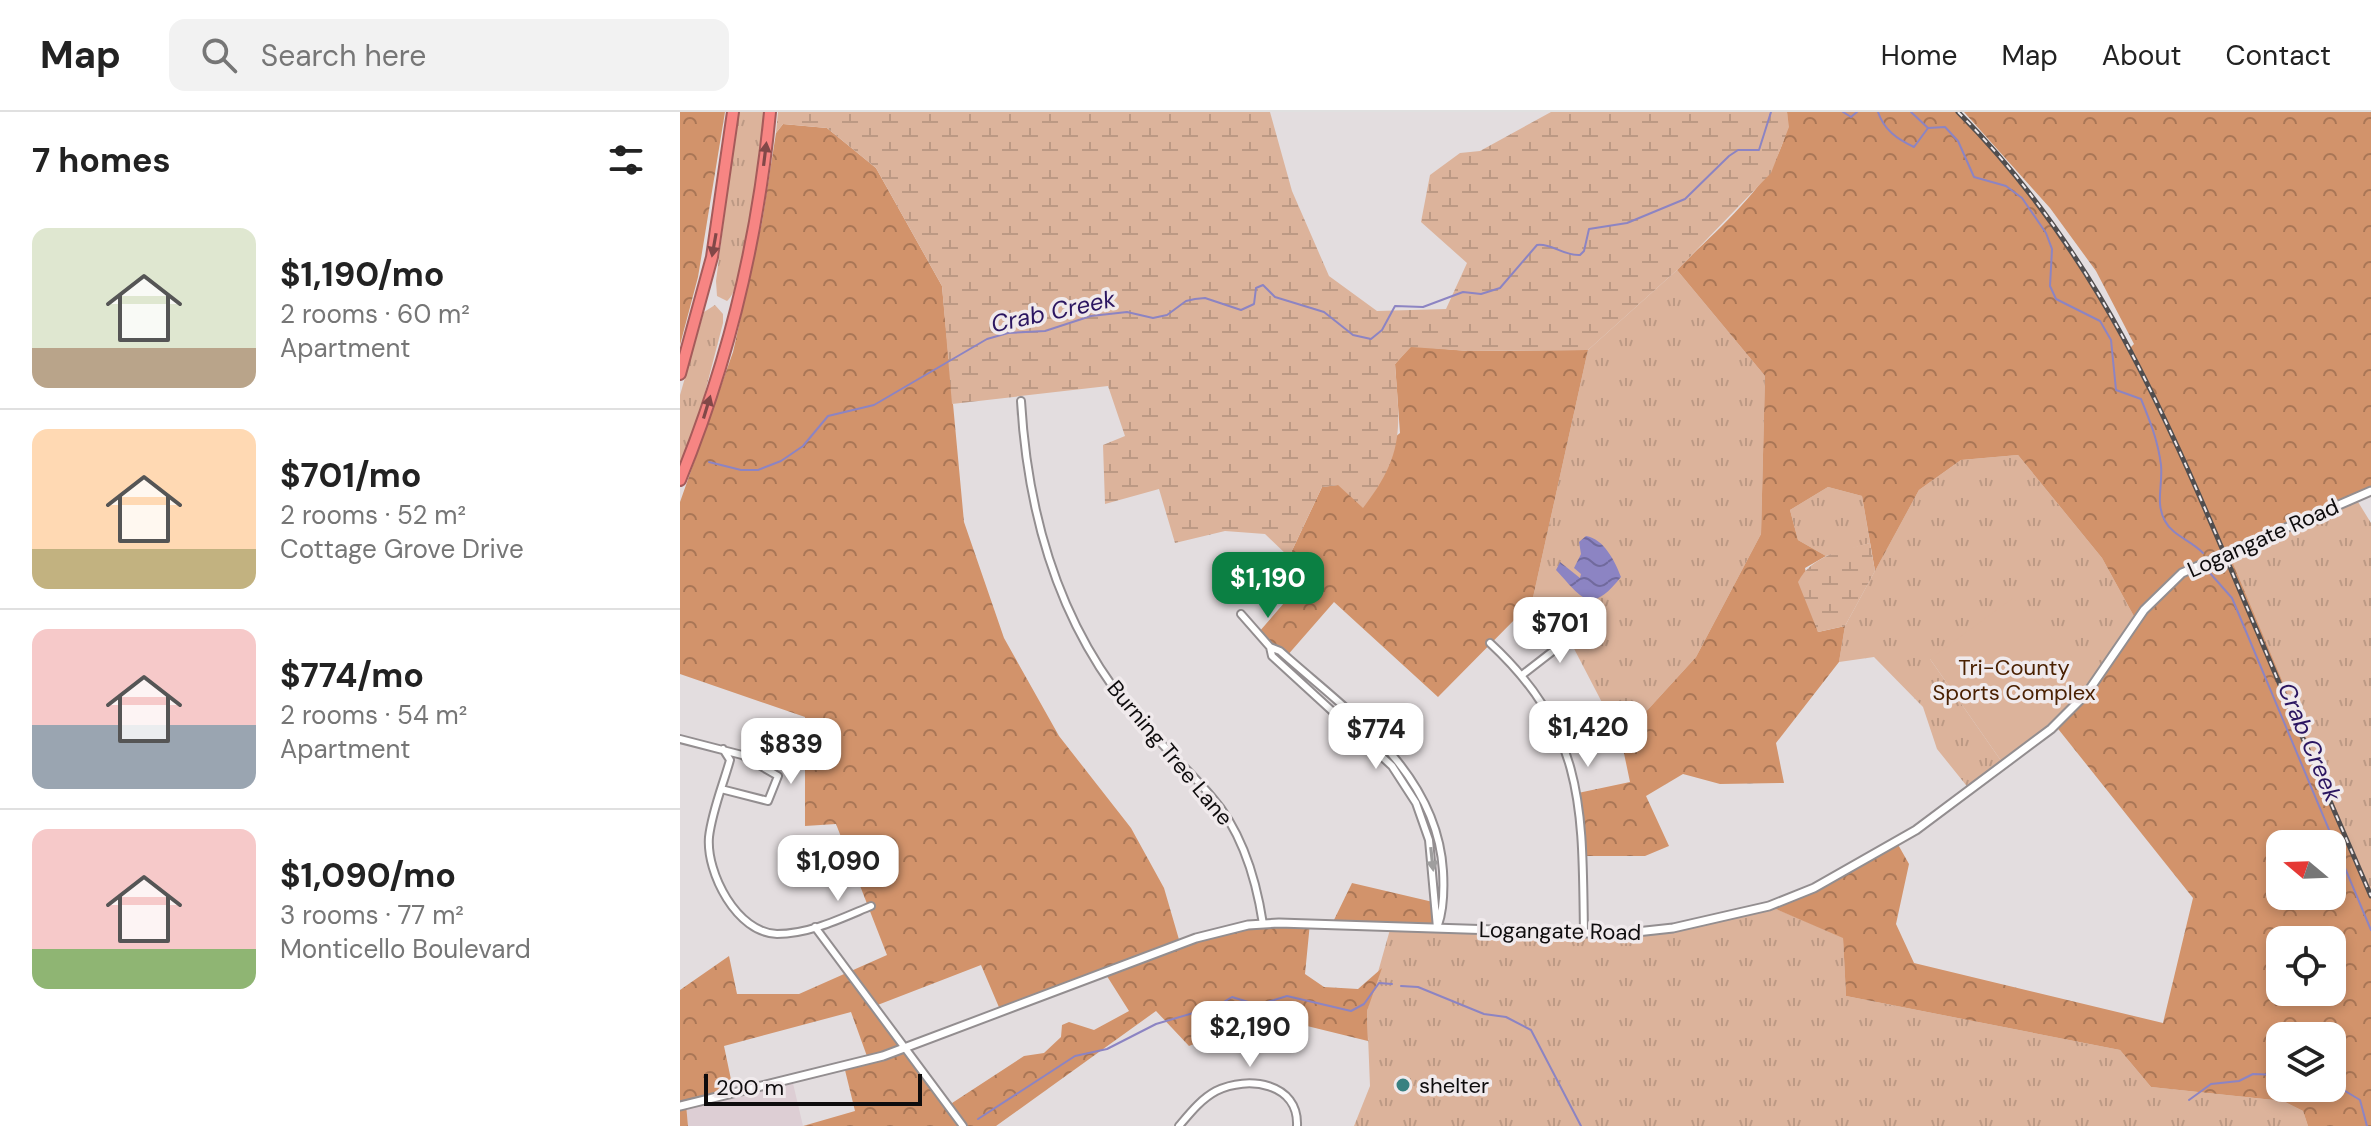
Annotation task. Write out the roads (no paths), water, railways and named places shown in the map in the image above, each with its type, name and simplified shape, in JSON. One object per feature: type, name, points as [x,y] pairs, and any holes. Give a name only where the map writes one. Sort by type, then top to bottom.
[{"type":"highway","points":[[680,374],[708,277],[733,112]]},
{"type":"highway","points":[[680,480],[705,415],[736,310],[758,200],[770,112]]},
{"type":"street","name":"Burning Tree Lane","points":[[1021,401],[1032,501],[1046,556],[1068,611],[1113,688],[1162,747],[1211,796],[1229,821],[1251,869],[1263,924]]},
{"type":"street","name":"Logangate Road","points":[[680,1106],[904,1049],[1196,938],[1263,924],[1584,934],[1647,933],[1769,906],[1814,888],[1936,816],[2065,717],[2096,682],[2144,610],[2172,581],[2193,567],[2371,491]]},
{"type":"street","points":[[1241,614],[1270,647],[1298,667],[1395,764],[1416,803],[1429,840],[1437,928]]},
{"type":"street","points":[[1522,675],[1580,630]]},
{"type":"street","points":[[1490,643],[1522,675],[1554,724],[1575,781],[1582,828],[1584,934]]},
{"type":"street","points":[[680,739],[723,749],[778,776],[768,801],[721,789]]},
{"type":"street","points":[[723,749],[730,757],[709,847],[715,872],[735,910],[751,926],[767,932],[815,927],[871,906]]},
{"type":"street","points":[[815,927],[963,1126]]},
{"type":"street","points":[[1179,1126],[1213,1093],[1228,1087],[1254,1084],[1272,1087],[1286,1094],[1296,1111],[1297,1126]]},
{"type":"water","points":[[1586,536],[1603,546],[1621,577],[1594,599],[1580,595],[1556,570],[1560,562],[1580,578],[1581,574],[1574,568],[1581,554],[1579,542]]},
{"type":"waterway","name":"Crab Creek","points":[[709,462],[741,470],[758,470],[781,461],[803,446],[828,416],[874,405],[987,339],[1008,333],[1045,331],[1091,316],[1127,312],[1153,318],[1167,315],[1186,301],[1205,298],[1241,310],[1254,304],[1256,288],[1263,285],[1275,297],[1324,312],[1353,335],[1371,339],[1382,330],[1395,306],[1423,307],[1463,292],[1481,294],[1500,288],[1537,245],[1580,255],[1584,251],[1589,229],[1627,223],[1685,199],[1738,150],[1759,150],[1771,112]]},
{"type":"waterway","name":"Crab Creek","points":[[1843,112],[1851,117],[1857,112]]},
{"type":"waterway","name":"Crab Creek","points":[[1878,112],[1892,133],[1914,147],[1928,128],[1945,127],[1958,141],[1974,177],[2006,186],[2022,198],[2046,233],[2052,249],[2050,286],[2056,299],[2100,321],[2111,340],[2116,390],[2141,399],[2160,456],[2160,501],[2165,521],[2203,553]]},
{"type":"waterway","points":[[1911,112],[1928,128]]},
{"type":"waterway","name":"Crab Creek","points":[[2209,572],[2232,598],[2371,930]]},
{"type":"waterway","points":[[978,1119],[1075,1056],[1107,1049],[1156,1024],[1217,1006],[1232,997],[1258,1005],[1287,996],[1351,1011],[1364,1004],[1379,983],[1392,984]]},
{"type":"waterway","points":[[1401,986],[1418,987],[1484,1014],[1506,1017],[1531,1030],[1581,1126]]},
{"type":"waterway","points":[[2189,1100],[2211,1084],[2239,1081],[2253,1074],[2266,1074]]},
{"type":"waterway","points":[[2346,1092],[2360,1100],[2367,1126]]},
{"type":"railway","points":[[1958,112],[2009,167],[2053,225],[2093,285],[2128,347],[2191,476],[2371,896]]},
{"type":"place","name":"shelter","points":[[1403,1085]]},
{"type":"park label","name":"Tri-County Sports Complex","points":[[2014,680]]}]
